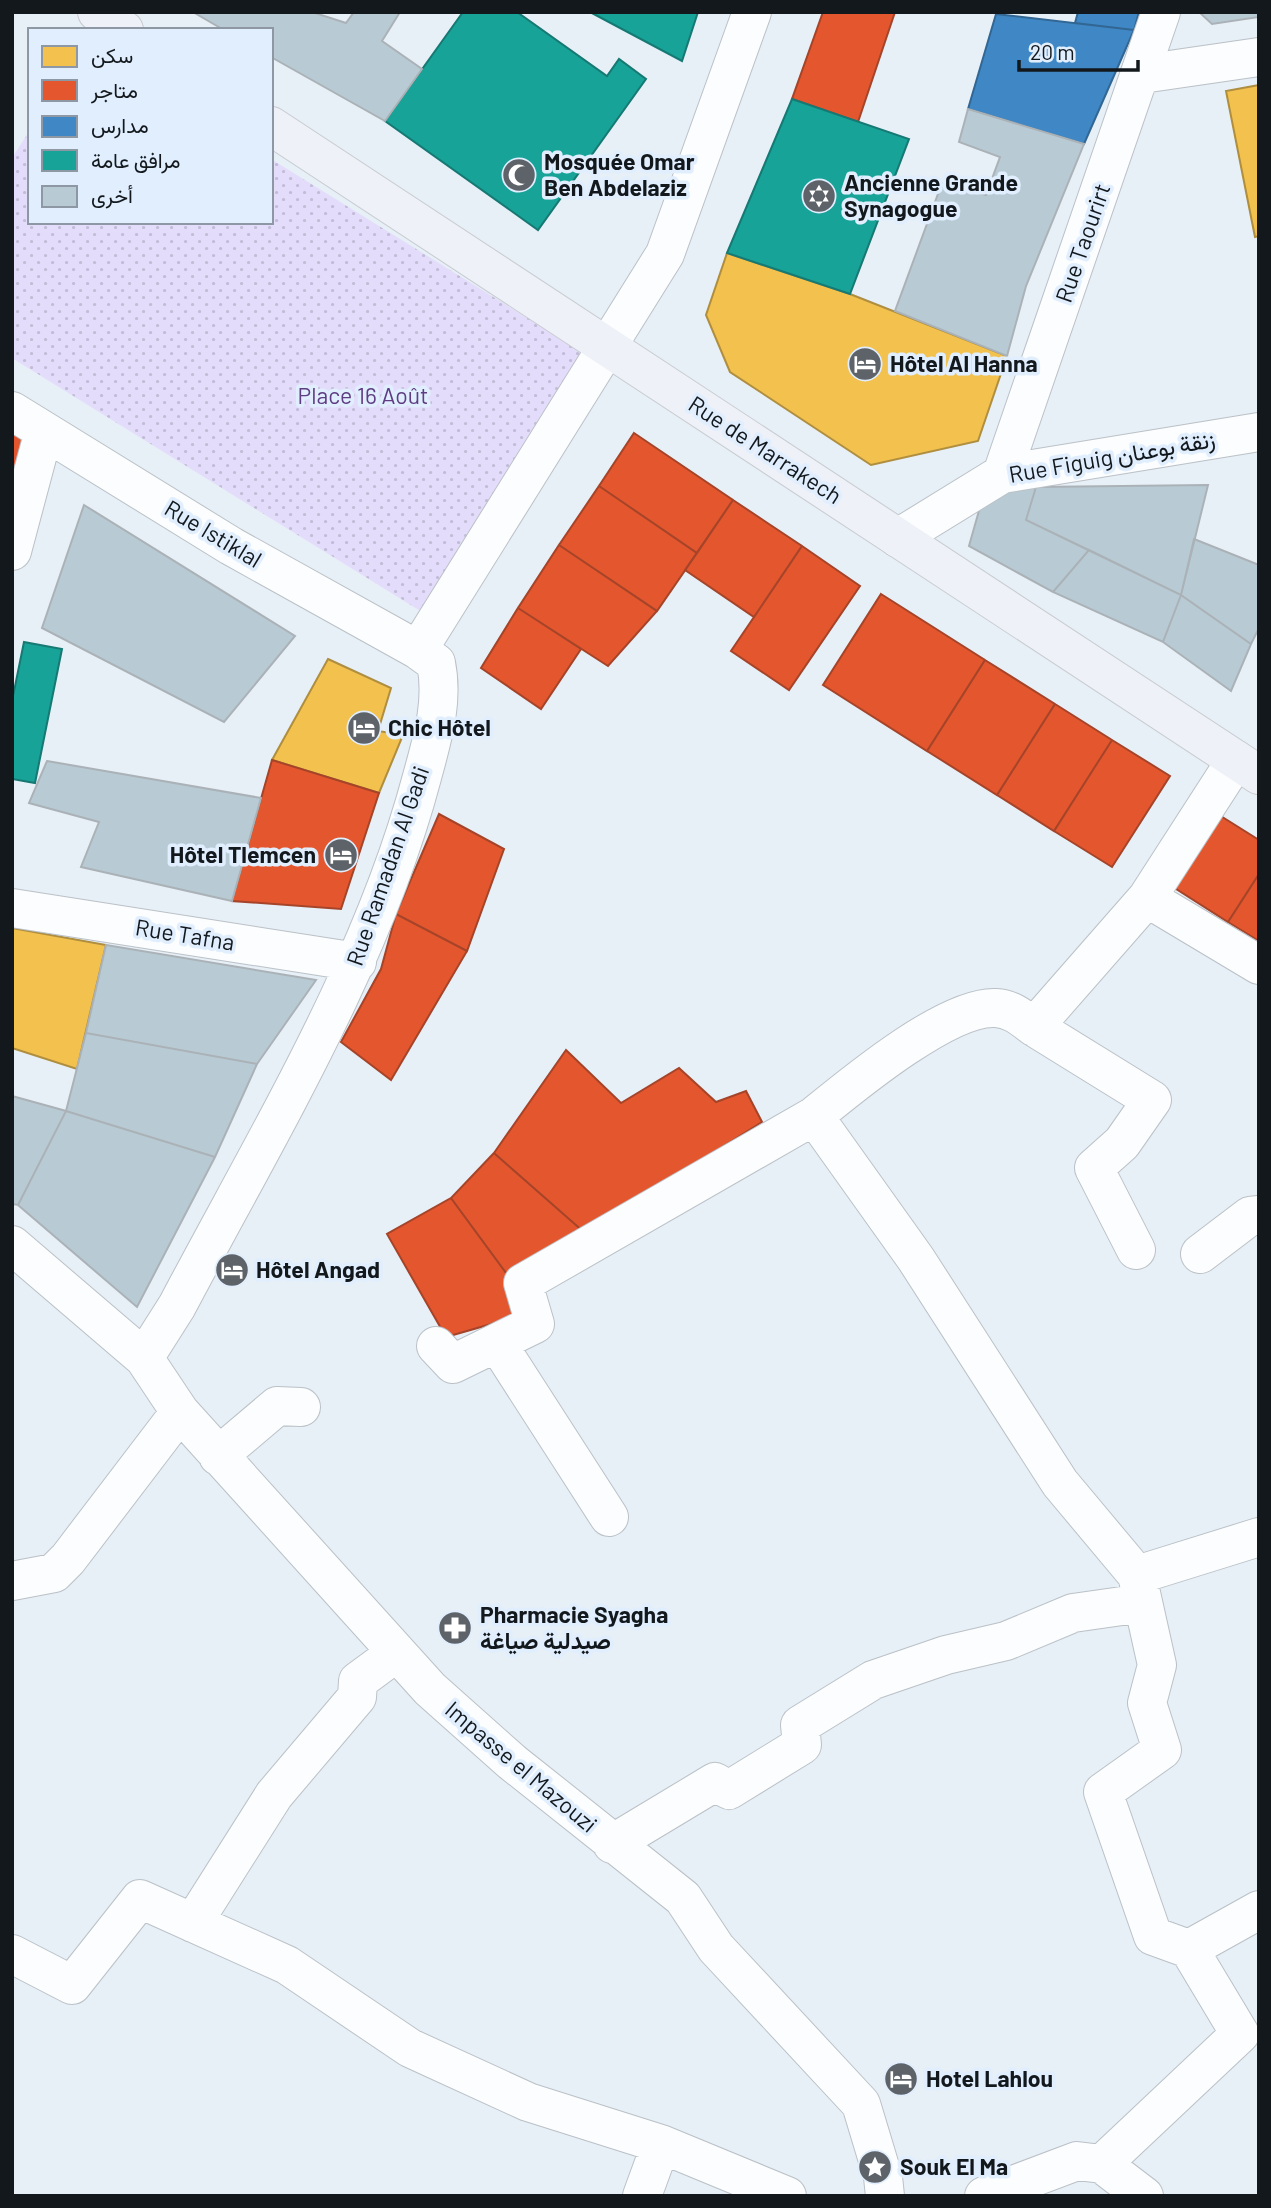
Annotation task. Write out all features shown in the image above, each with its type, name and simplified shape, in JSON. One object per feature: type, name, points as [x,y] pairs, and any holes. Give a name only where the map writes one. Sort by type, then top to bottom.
[{"type":"main road","points":[[97,12],[121,28]]},
{"type":"main road","name":"Rue de Marrakech","points":[[273,127],[1247,767]]},
{"type":"street","points":[[418,650],[665,254],[752,12]]},
{"type":"street","name":"Rue Taourirt","points":[[1002,474],[1142,74],[1161,12]]},
{"type":"street","points":[[1142,74],[1259,57]]},
{"type":"street","points":[[12,551],[28,421]]},
{"type":"street","name":"Rue Istiklal","points":[[28,421],[231,546],[418,650]]},
{"type":"street","name":"Rue Figuig زنقة بوعنان","points":[[898,538],[1002,474],[1259,432]]},
{"type":"street","name":"Rue Ramadan Al Gadi","points":[[144,1358],[177,1306],[357,962],[412,813],[431,741],[441,688],[436,663],[418,650]]},
{"type":"street","points":[[1034,1027],[1147,898],[1247,767]]},
{"type":"street","points":[[1147,898],[1259,965]]},
{"type":"street","name":"Rue Tafna","points":[[12,908],[357,962]]},
{"type":"street","points":[[436,1346],[453,1364],[535,1324],[523,1283],[814,1116],[852,1085],[956,1017],[985,1008],[1010,1010],[1152,1100],[1122,1143],[1094,1168],[1136,1250]]},
{"type":"street","points":[[814,1116],[916,1259],[1060,1483],[1140,1589],[1157,1665],[1147,1703],[1162,1750],[1103,1792],[1153,1936],[1189,1949],[1240,2034],[1102,2165]]},
{"type":"street","points":[[1200,1254],[1250,1216],[1259,1215]]},
{"type":"street","name":"Impasse el Mazouzi","points":[[12,1245],[144,1358],[180,1412],[218,1456],[430,1689],[512,1762],[683,1898],[716,1948],[861,2104],[884,2186]]},
{"type":"street","points":[[497,1343],[609,1517]]},
{"type":"street","points":[[218,1456],[276,1406],[301,1407]]},
{"type":"street","points":[[18,1573],[54,1573],[68,1559],[180,1412]]},
{"type":"street","points":[[612,1844],[715,1782],[729,1790],[802,1745],[800,1725],[873,1679],[946,1655],[1006,1642],[1073,1612],[1140,1589],[1259,1537]]},
{"type":"street","points":[[192,1923],[274,1795],[357,1697],[358,1681],[396,1653]]},
{"type":"street","points":[[12,1954],[72,1985],[140,1899],[287,1965],[410,2048],[528,2102],[661,2144],[787,2196]]},
{"type":"street","points":[[1189,1949],[1259,1910]]},
{"type":"street","points":[[642,2196],[661,2144]]},
{"type":"street","points":[[984,2196],[1077,2161],[1102,2165],[1144,2196]]},
{"type":"green space","name":"Place 16 Août","points":[[28,133],[28,224],[273,224],[273,160],[584,353],[422,612],[12,358],[12,158]]},
{"type":"building: سكن","points":[[1259,85],[1259,236],[1255,237],[1226,91]]},
{"type":"building: سكن","name":"Hôtel Al Hanna","points":[[727,253],[850,294],[1007,356],[978,441],[871,465],[730,372],[706,315]]},
{"type":"building: سكن","points":[[328,659],[391,688],[378,731],[403,735],[379,793],[272,760]]},
{"type":"building: سكن","points":[[12,928],[106,945],[77,1069],[12,1048]]},
{"type":"building: متاجر","points":[[823,12],[895,12],[858,122],[792,99]]},
{"type":"building: متاجر","points":[[12,428],[28,436],[12,498]]},
{"type":"building: متاجر","points":[[634,433],[733,500],[697,553],[599,486]]},
{"type":"building: متاجر","points":[[599,486],[697,553],[657,611],[559,545]]},
{"type":"building: متاجر","points":[[733,500],[802,546],[754,617],[685,570]]},
{"type":"building: متاجر","points":[[559,545],[657,611],[608,666],[518,608]]},
{"type":"building: متاجر","points":[[802,546],[860,586],[789,690],[731,651]]},
{"type":"building: متاجر","points":[[881,594],[985,660],[927,751],[823,685]]},
{"type":"building: متاجر","points":[[518,608],[581,649],[541,709],[481,668]]},
{"type":"building: متاجر","points":[[985,660],[1055,704],[997,795],[927,751]]},
{"type":"building: متاجر","points":[[1055,704],[1112,740],[1054,831],[997,795]]},
{"type":"building: متاجر","points":[[1112,740],[1170,776],[1112,867],[1054,831]]},
{"type":"building: متاجر","points":[[272,760],[379,793],[341,909],[232,901]]},
{"type":"building: متاجر","points":[[1208,808],[1259,840],[1259,874],[1228,922],[1162,880]]},
{"type":"building: متاجر","points":[[439,814],[504,849],[467,951],[396,914]]},
{"type":"building: متاجر","points":[[1259,874],[1259,941],[1228,922]]},
{"type":"building: متاجر","points":[[396,914],[467,951],[391,1080],[341,1042],[381,969]]},
{"type":"building: متاجر","points":[[566,1050],[621,1103],[679,1068],[716,1102],[746,1091],[762,1122],[585,1233],[494,1153]]},
{"type":"building: متاجر","points":[[494,1153],[585,1233],[509,1277],[451,1198]]},
{"type":"building: متاجر","points":[[451,1198],[509,1277],[519,1316],[446,1337],[387,1234]]},
{"type":"building: مدارس","points":[[1078,12],[1139,12],[1134,30],[1075,23]]},
{"type":"building: مدارس","points":[[996,14],[1134,30],[1084,144],[968,109]]},
{"type":"building: مرافق عامة","name":"Mosquée Omar Ben Abdelaziz","points":[[463,12],[517,12],[607,76],[619,59],[646,79],[538,230],[385,121]]},
{"type":"building: مرافق عامة","points":[[590,12],[698,12],[682,61]]},
{"type":"building: مرافق عامة","name":"Ancienne Grande Synagogue","points":[[792,99],[909,139],[850,294],[727,253]]},
{"type":"building: مرافق عامة","points":[[24,642],[62,649],[35,783],[12,779],[12,701]]},
{"type":"building: أخرى","points":[[193,12],[312,12],[346,23],[354,12],[400,12],[382,41],[422,69],[385,121],[273,58],[273,28],[221,28]]},
{"type":"building: أخرى","points":[[1199,12],[1259,12],[1259,17],[1212,24]]},
{"type":"building: أخرى","points":[[968,109],[1084,144],[1026,286],[1007,356],[895,311],[942,183],[986,195],[1000,157],[959,142]]},
{"type":"building: أخرى","points":[[1208,485],[1181,595],[1026,520],[1036,487]]},
{"type":"building: أخرى","points":[[1036,487],[1026,520],[1089,550],[1053,592],[969,546],[984,493]]},
{"type":"building: أخرى","points":[[84,505],[295,636],[224,722],[42,628]]},
{"type":"building: أخرى","points":[[1194,539],[1259,565],[1259,628],[1251,644],[1181,595]]},
{"type":"building: أخرى","points":[[1089,550],[1181,595],[1163,642],[1053,592]]},
{"type":"building: أخرى","points":[[1181,595],[1251,644],[1231,691],[1163,642]]},
{"type":"building: أخرى","points":[[47,761],[261,798],[232,901],[81,867],[99,822],[29,803]]},
{"type":"building: أخرى","points":[[106,945],[316,980],[257,1064],[86,1033]]},
{"type":"building: أخرى","points":[[86,1033],[257,1064],[215,1157],[66,1111]]},
{"type":"building: أخرى","points":[[12,1096],[66,1111],[18,1205],[12,1204]]},
{"type":"building: أخرى","points":[[66,1111],[215,1157],[137,1307],[18,1205]]},
{"type":"place","name":"Mosquée Omar Ben Abdelaziz","points":[[519,175]]},
{"type":"place","name":"Ancienne Grande Synagogue","points":[[819,196]]},
{"type":"place","name":"Hôtel Al Hanna","points":[[865,364]]},
{"type":"place","name":"Chic Hôtel","points":[[364,728]]},
{"type":"place","name":"Hôtel Tlemcen","points":[[341,855]]},
{"type":"place","name":"Hôtel Angad","points":[[232,1270]]},
{"type":"place","name":"Pharmacie Syagha صيدلية صياغة","points":[[455,1628]]},
{"type":"place","name":"Hotel Lahlou","points":[[901,2079]]},
{"type":"place","name":"Souk El Ma","points":[[875,2167]]}]
